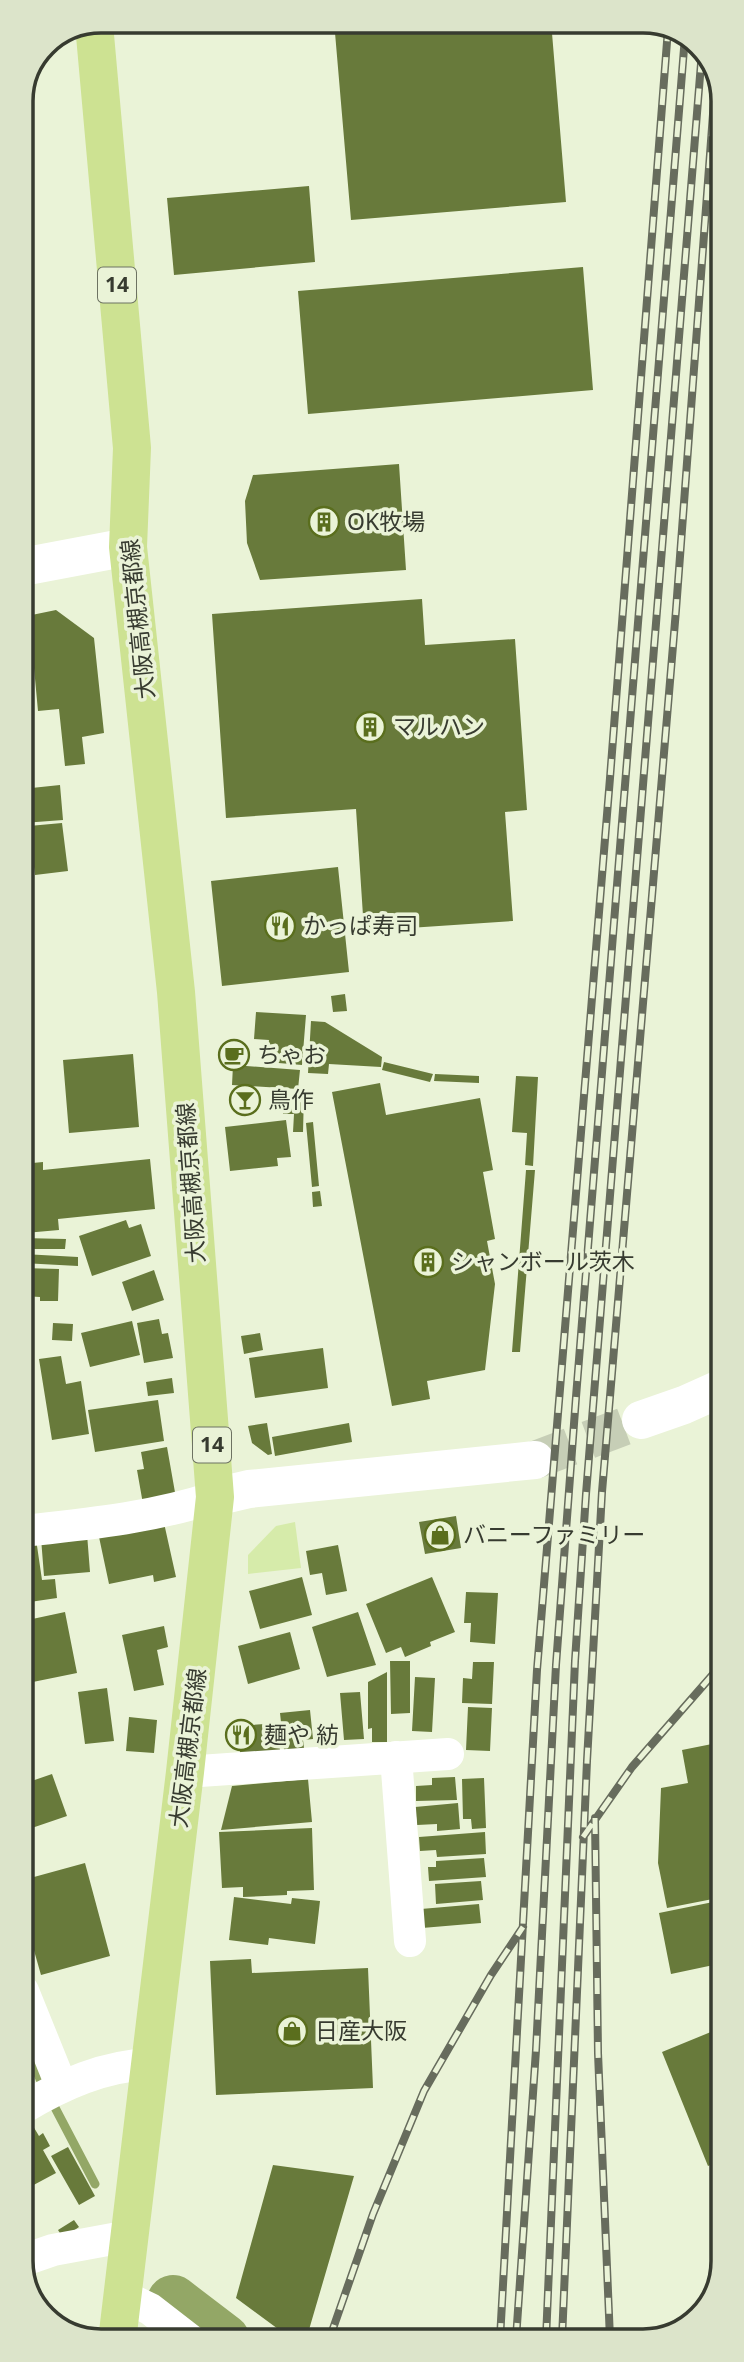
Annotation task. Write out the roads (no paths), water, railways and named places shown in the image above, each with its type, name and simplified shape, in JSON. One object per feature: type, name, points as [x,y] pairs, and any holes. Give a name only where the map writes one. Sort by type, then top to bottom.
[{"type":"main road","name":"大阪高槻京都線","points":[[95,34],[132,448],[128,547],[176,992],[215,1497],[119,2329]]},
{"type":"street","points":[[33,565],[128,547]]},
{"type":"street","points":[[642,1420],[711,1393]]},
{"type":"street","points":[[33,1530],[119,1521],[179,1509],[249,1489],[535,1460]]},
{"type":"street","points":[[185,1772],[448,1754]]},
{"type":"street","points":[[396,1757],[410,1941]]},
{"type":"street","points":[[33,2016],[61,2085]]},
{"type":"street","points":[[33,2102],[61,2085],[126,2065],[150,2064]]},
{"type":"street","points":[[33,2257],[53,2250],[130,2235]]},
{"type":"street","points":[[123,2297],[150,2309],[176,2329]]},
{"type":"waterway","points":[[33,2062],[95,2184]]},
{"type":"waterway","points":[[173,2301],[210,2329]]},
{"type":"tunnel","points":[[535,1460],[641,1420]]},
{"type":"railway","points":[[501,2329],[537,1670],[667,38]]},
{"type":"railway","points":[[517,2329],[536,2050],[556,1665],[684,47]]},
{"type":"railway","points":[[546,2329],[575,1661],[586,1494],[701,66]]},
{"type":"railway","points":[[562,2329],[587,1761],[602,1492],[676,610],[711,141]]},
{"type":"railway","points":[[583,1837],[632,1767],[711,1677]]},
{"type":"railway","points":[[595,1818],[598,2053],[610,2329]]},
{"type":"railway","points":[[333,2329],[373,2214],[424,2091],[491,1975],[523,1927]]},
{"type":"place","name":"OK牧場","points":[[324,522]]},
{"type":"place","name":"マルハン","points":[[370,727]]},
{"type":"place","name":"かっぱ寿司","points":[[280,926]]},
{"type":"place","name":"ちゃお","points":[[234,1055]]},
{"type":"place","name":"鳥作","points":[[245,1100]]},
{"type":"place","name":"シャンボール茨木","points":[[428,1262]]},
{"type":"place","name":"バニーファミリー","points":[[440,1535]]},
{"type":"place","name":"麺や 紡","points":[[241,1735]]},
{"type":"place","name":"日産大阪","points":[[292,2031]]}]
